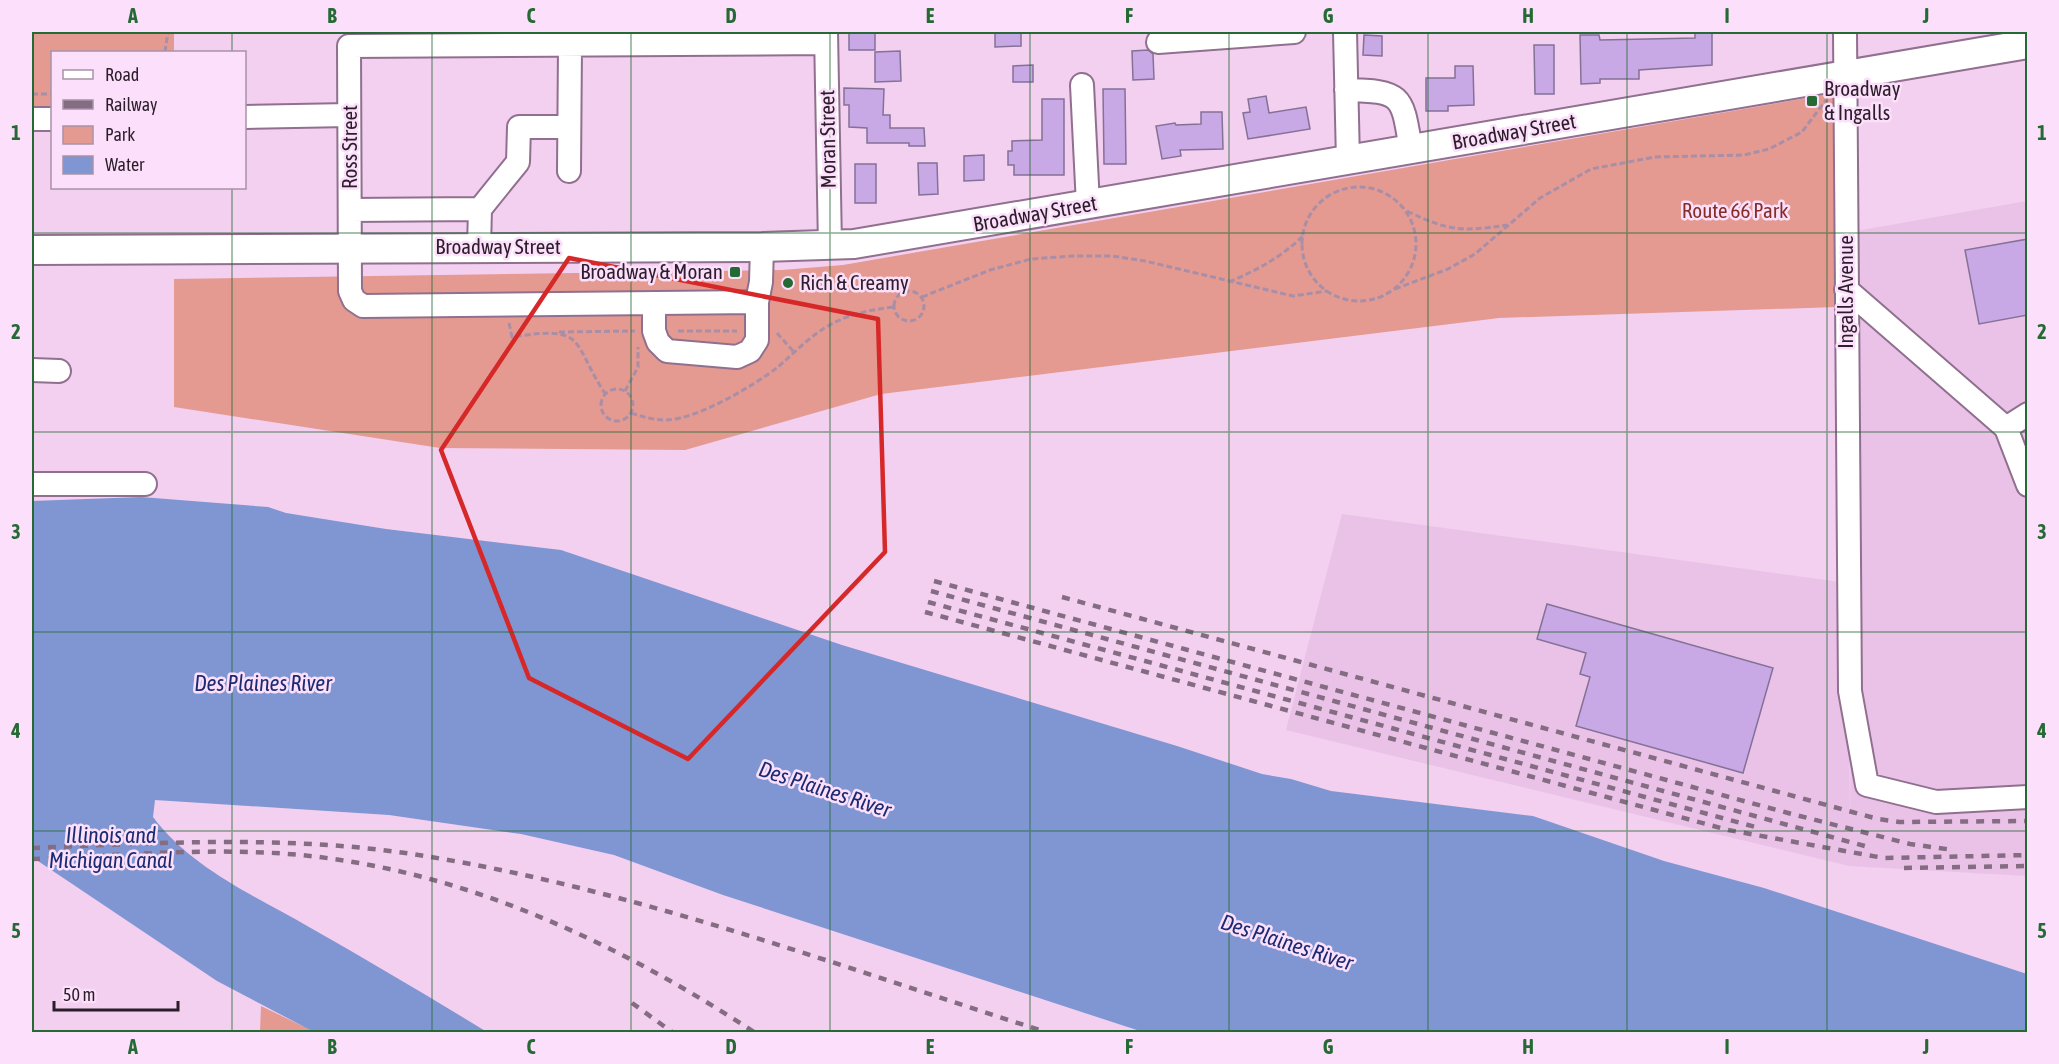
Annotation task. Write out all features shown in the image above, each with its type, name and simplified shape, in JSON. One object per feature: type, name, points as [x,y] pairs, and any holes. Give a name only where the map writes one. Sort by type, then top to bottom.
[{"type":"main road","name":"Broadway Street","points":[[32,250],[830,246],[897,238],[2028,44]]},
{"type":"street","points":[[1158,42],[1294,32]]},
{"type":"street","points":[[1345,32],[1348,161]]},
{"type":"street","name":"Ingalls Avenue","points":[[1845,32],[1847,553],[1850,691],[1867,785],[1936,802],[2028,796]]},
{"type":"street","points":[[569,171],[570,46],[826,37]]},
{"type":"street","name":"Moran Street","points":[[826,37],[830,246]]},
{"type":"street","name":"Ross Street","points":[[570,46],[349,46],[350,291],[354,300],[363,306],[757,302]]},
{"type":"street","points":[[1082,85],[1088,205]]},
{"type":"street","points":[[1346,90],[1379,91],[1398,99],[1404,107],[1411,150]]},
{"type":"street","points":[[246,117],[350,115]]},
{"type":"street","points":[[32,119],[51,118]]},
{"type":"street","points":[[479,248],[480,209],[518,162],[519,127],[569,127]]},
{"type":"street","points":[[350,210],[480,209]]},
{"type":"street","points":[[645,303],[658,342],[667,351],[737,357],[750,351],[757,340],[757,302],[761,282],[762,247]]},
{"type":"street","points":[[1846,290],[2006,428],[2028,485]]},
{"type":"street","points":[[32,370],[59,371]]},
{"type":"street","points":[[2006,428],[2028,414]]},
{"type":"street","points":[[32,484],[145,484]]},
{"type":"path","points":[[165,51],[168,32]]},
{"type":"path","points":[[1395,289],[1407,276],[1414,261],[1417,244],[1414,226],[1407,211],[1393,197],[1375,189],[1356,186],[1337,191],[1320,202],[1308,218],[1303,236],[1303,252],[1307,267],[1315,281],[1327,291],[1343,299],[1361,302],[1379,298],[1395,289],[1448,269],[1475,254],[1539,198],[1591,169],[1655,157],[1744,155],[1778,145],[1802,132],[1846,76]]},
{"type":"path","points":[[32,94],[51,94]]},
{"type":"path","points":[[1407,211],[1440,226],[1459,230],[1509,225]]},
{"type":"path","points":[[1228,282],[1258,270],[1282,255],[1303,236]]},
{"type":"path","points":[[922,297],[990,270],[1031,259],[1073,256],[1112,256],[1145,261],[1293,296],[1327,291]]},
{"type":"path","points":[[904,291],[914,291],[922,297],[923,312],[916,319],[901,319],[893,307],[896,297],[904,291]]},
{"type":"path","points":[[625,392],[638,366],[645,303]]},
{"type":"path","points":[[509,306],[512,337],[559,332],[572,338],[606,395]]},
{"type":"path","points":[[630,413],[650,419],[668,420],[688,415],[721,401],[776,368],[829,325],[850,315],[893,307]]},
{"type":"path","points":[[615,389],[625,392],[632,402],[630,413],[624,420],[612,421],[602,411],[601,405],[606,395],[615,389]]},
{"type":"highlighted area","points":[[569,258],[878,319],[885,552],[688,759],[529,678],[441,450]]},
{"type":"shaded area","points":[[2027,201],[2027,876],[1849,866],[1286,730],[1342,514],[1847,583],[1850,821],[1856,231]]},
{"type":"green space","points":[[32,32],[174,32],[174,51],[51,51],[51,111],[32,111]]},
{"type":"green space","name":"Route 66 Park","points":[[1830,94],[1834,99],[1837,307],[1499,318],[881,394],[685,450],[440,448],[174,407],[174,279],[782,270],[843,265]]},
{"type":"green space","points":[[261,1006],[315,1032],[260,1032]]},
{"type":"water","points":[[141,497],[268,507],[286,513],[386,529],[561,550],[842,645],[1177,746],[1262,774],[1291,779],[1331,791],[1533,816],[1664,861],[1764,888],[2027,974],[2027,1032],[1143,1032],[723,895],[614,855],[521,834],[389,815],[155,800],[153,817],[168,835],[205,866],[487,1032],[314,1032],[217,981],[32,857],[32,501]]},
{"type":"building","points":[[995,32],[1021,32],[1021,46],[995,47]]},
{"type":"building","points":[[1695,32],[1712,32],[1712,65],[1639,70],[1639,79],[1600,79],[1600,83],[1581,84],[1580,35],[1599,35],[1600,40],[1695,38]]},
{"type":"building","points":[[849,33],[875,33],[875,50],[849,50]]},
{"type":"building","points":[[1364,35],[1382,36],[1382,56],[1363,55]]},
{"type":"building","points":[[1534,45],[1554,45],[1554,94],[1535,94]]},
{"type":"building","points":[[1148,50],[1153,54],[1154,79],[1133,80],[1132,51]]},
{"type":"building","points":[[900,51],[901,81],[875,82],[875,52]]},
{"type":"building","points":[[1033,65],[1033,82],[1013,82],[1013,66]]},
{"type":"building","points":[[1455,66],[1473,66],[1474,105],[1448,106],[1448,111],[1426,111],[1426,78],[1455,78]]},
{"type":"building","points":[[844,88],[884,89],[883,115],[890,115],[890,128],[924,128],[925,146],[909,146],[909,143],[867,143],[867,128],[849,127],[849,105],[844,105]]},
{"type":"building","points":[[1103,89],[1125,89],[1126,164],[1104,164]]},
{"type":"building","points":[[1266,96],[1269,113],[1306,107],[1310,129],[1248,139],[1243,113],[1250,112],[1248,99]]},
{"type":"building","points":[[1042,99],[1064,99],[1064,175],[1014,175],[1014,165],[1008,165],[1008,151],[1012,151],[1012,141],[1042,140]]},
{"type":"building","points":[[1201,112],[1222,112],[1223,149],[1180,150],[1181,156],[1162,159],[1156,126],[1175,123],[1176,125],[1201,124]]},
{"type":"building","points":[[984,155],[984,180],[964,181],[964,156]]},
{"type":"building","points":[[918,163],[937,163],[938,194],[919,195]]},
{"type":"building","points":[[855,164],[876,164],[876,203],[855,203]]},
{"type":"building","points":[[2028,239],[2028,315],[1979,324],[1965,250]]},
{"type":"building","points":[[1547,604],[1773,668],[1743,773],[1576,726],[1590,677],[1580,674],[1586,653],[1537,639]]},
{"type":"railway","points":[[934,581],[1788,813],[1910,844],[1953,850]]},
{"type":"railway","points":[[931,591],[1872,848]]},
{"type":"railway","points":[[1062,597],[1878,819],[1899,822],[2028,821]]},
{"type":"railway","points":[[928,602],[1759,828]]},
{"type":"railway","points":[[925,612],[1728,830],[1884,858],[2028,855]]},
{"type":"railway","points":[[32,848],[222,842],[317,844],[412,854],[493,868],[653,907],[811,955],[1046,1032]]},
{"type":"railway","points":[[32,859],[249,852],[317,857],[384,868],[450,885],[514,906],[576,933],[637,963],[754,1032]]},
{"type":"railway","points":[[1904,868],[2028,866]]},
{"type":"railway","points":[[632,1003],[672,1032]]},
{"type":"place","name":"Broadway & Ingalls","points":[[1812,101]]},
{"type":"place","name":"Broadway & Moran","points":[[735,272]]},
{"type":"place","name":"Rich & Creamy","points":[[788,283]]},
{"type":"water label","name":"Des Plaines River","points":[[263,683]]},
{"type":"water label","name":"Des Plaines River","points":[[825,789]]},
{"type":"water label","name":"Illinois and Michigan Canal","points":[[111,848]]},
{"type":"water label","name":"Des Plaines River","points":[[1287,942]]}]
